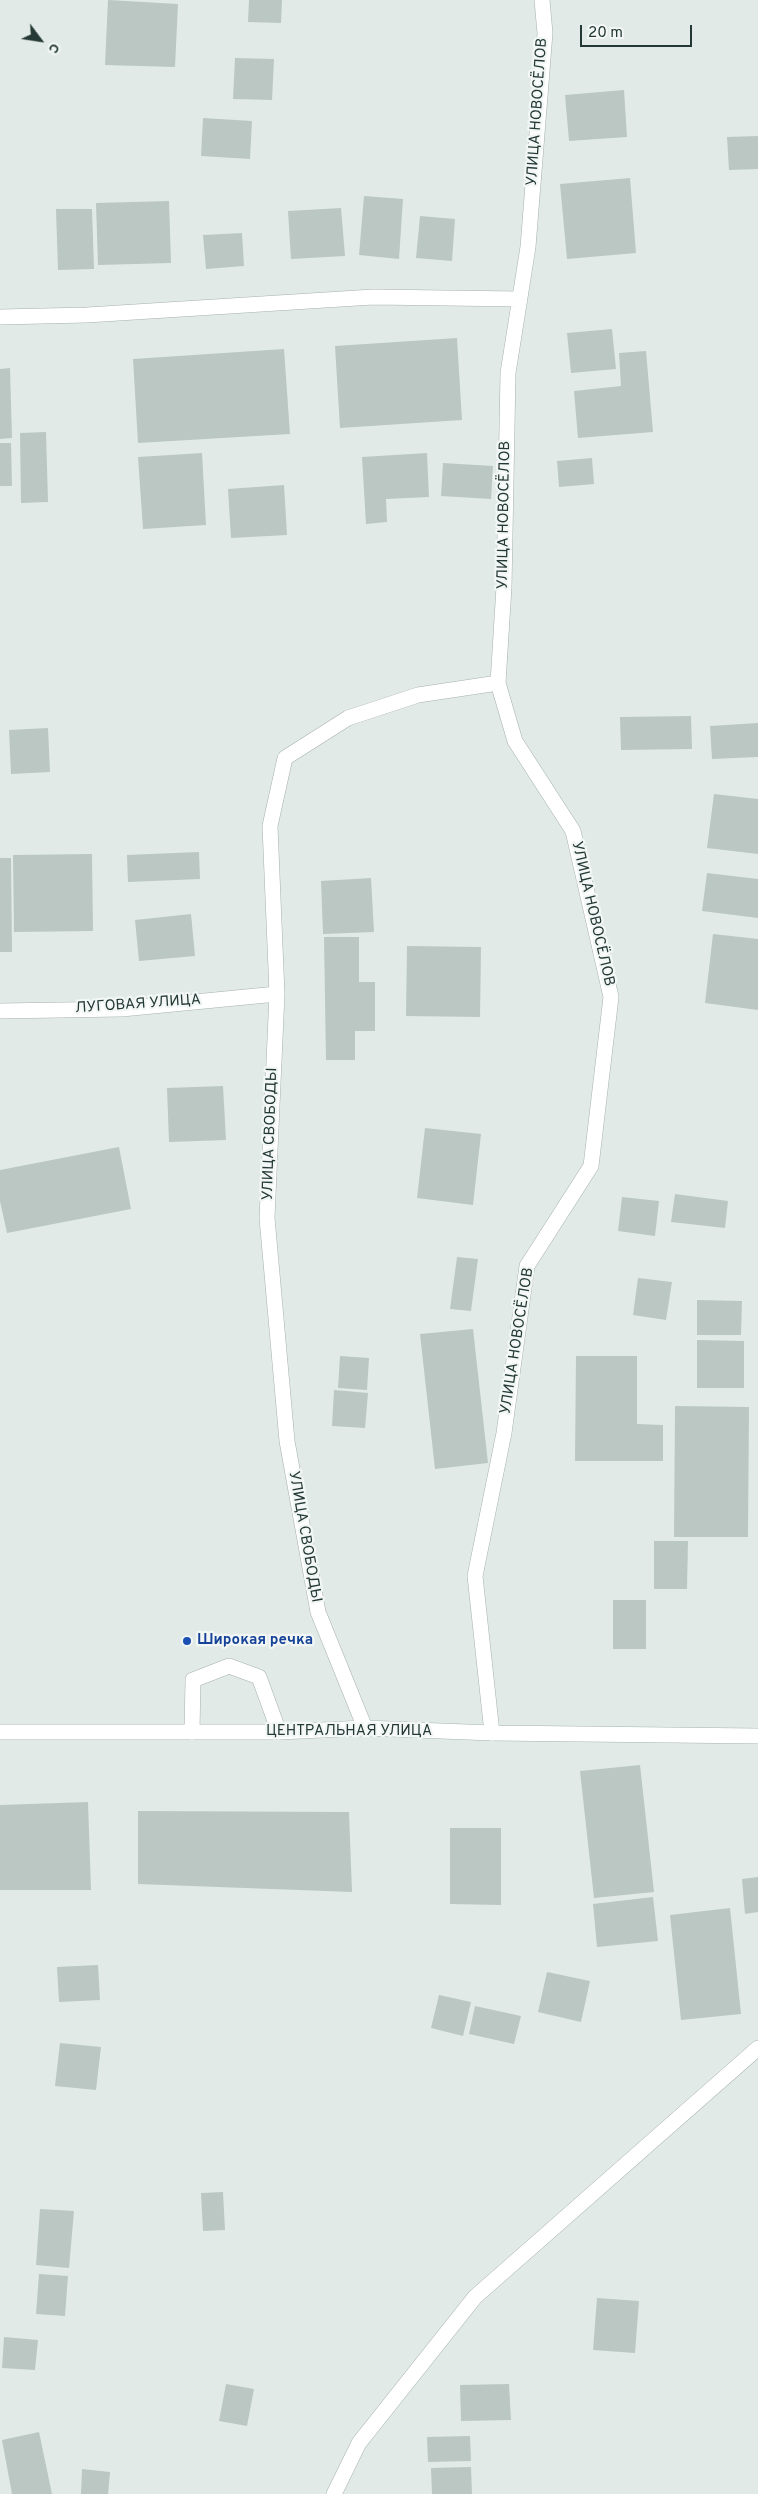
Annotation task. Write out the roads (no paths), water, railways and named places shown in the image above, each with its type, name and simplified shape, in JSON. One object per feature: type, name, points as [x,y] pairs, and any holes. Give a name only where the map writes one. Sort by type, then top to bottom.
[{"type":"street","name":"УЛИЦА НОВОСЁЛОВ","points":[[492,1734],[475,1576],[504,1433],[527,1266],[591,1166],[611,997],[573,831],[515,741],[498,683],[504,587],[508,373],[528,247],[544,33],[542,0]]},
{"type":"street","points":[[0,317],[86,314],[373,297],[519,298]]},
{"type":"street","name":"УЛИЦА СВОБОДЫ","points":[[365,1728],[318,1612],[287,1441],[268,1218],[277,994],[270,826],[285,758],[348,718],[418,695],[498,683]]},
{"type":"street","name":"ЛУГОВАЯ УЛИЦА","points":[[0,1011],[122,1009],[277,994]]},
{"type":"street","points":[[192,1732],[193,1680],[229,1666],[259,1677],[279,1732]]},
{"type":"street","name":"ЦЕНТРАЛЬНАЯ УЛИЦА","points":[[0,1732],[279,1732],[365,1728],[492,1734],[758,1736]]},
{"type":"street","points":[[334,2494],[360,2443],[474,2297],[758,2048]]},
{"type":"place","name":"Широкая речка","points":[[187,1641]]}]
